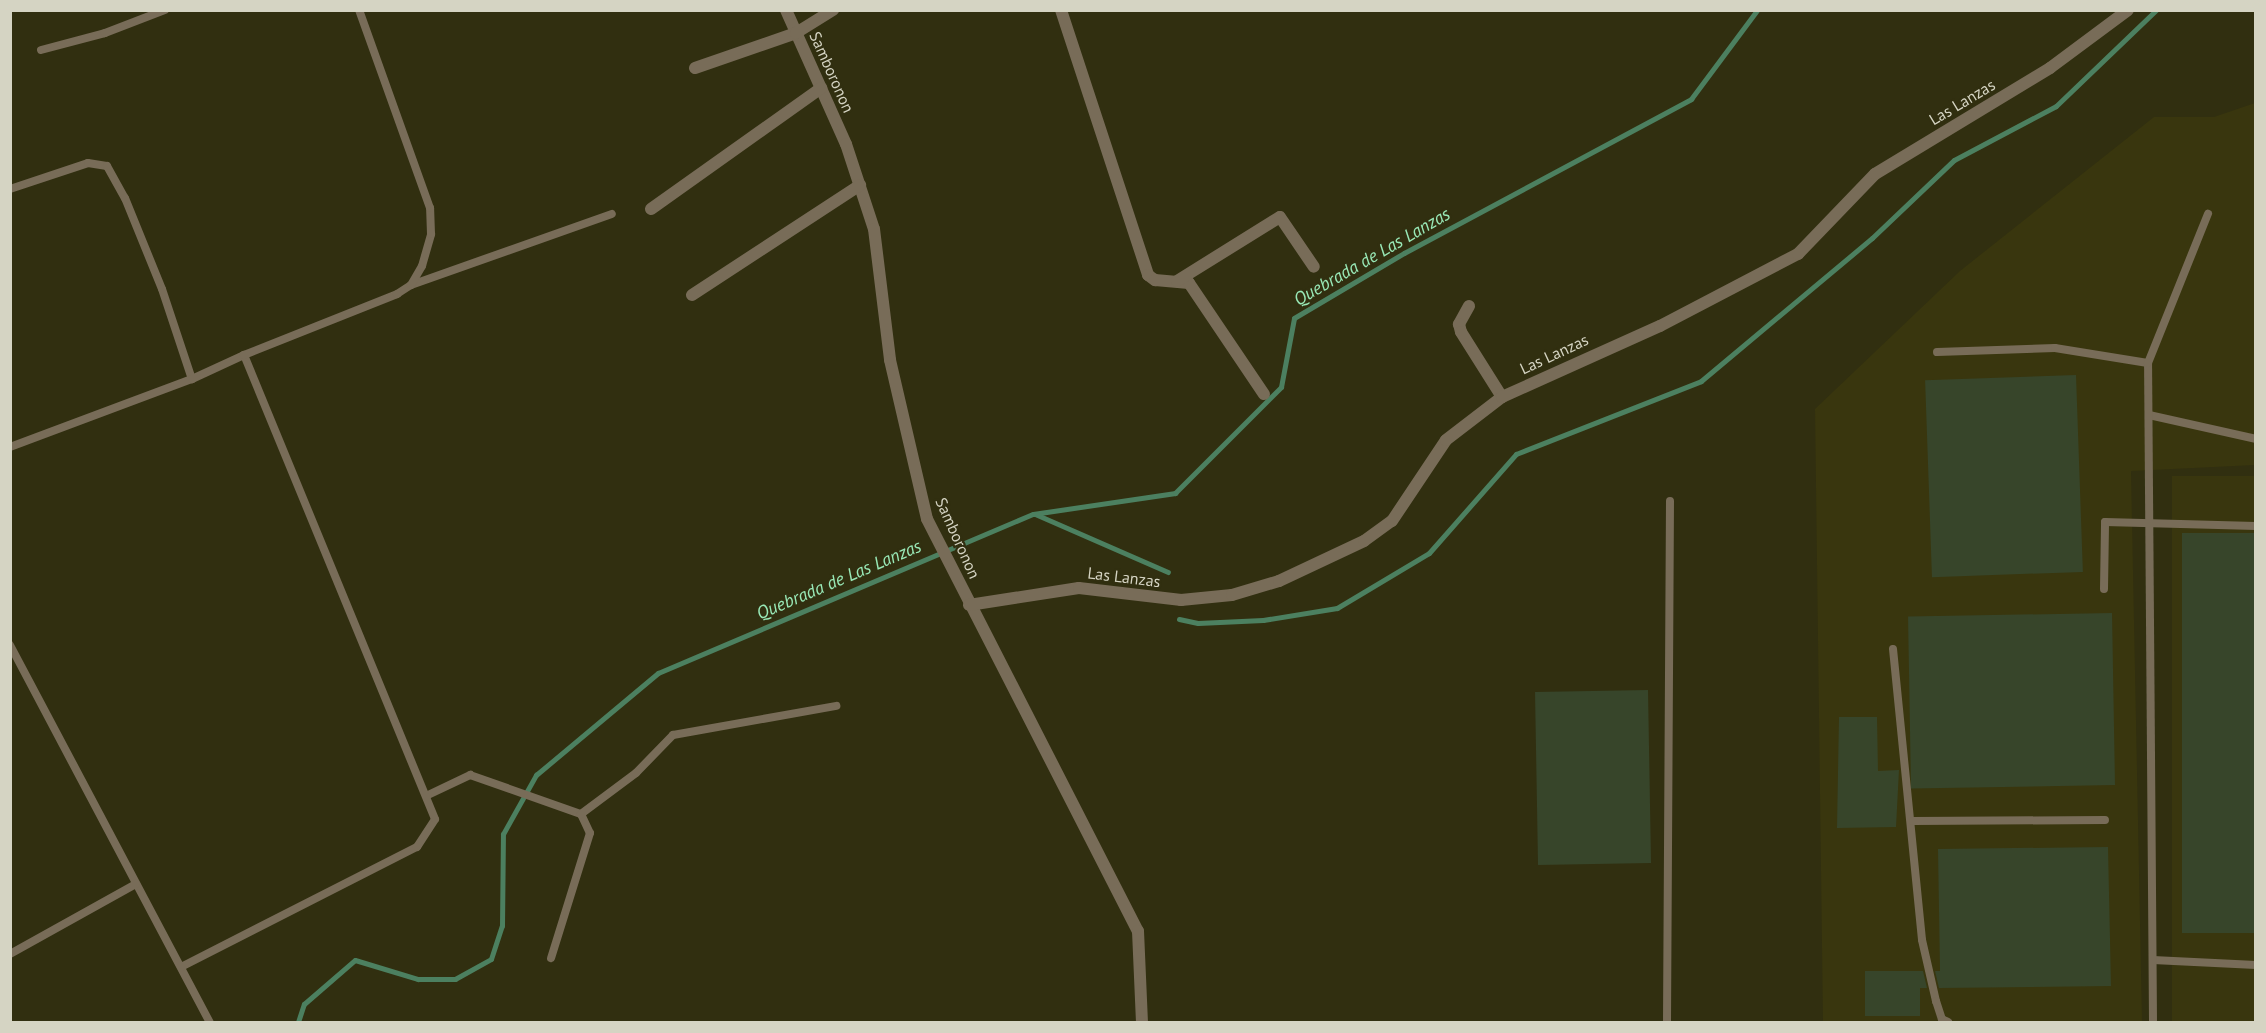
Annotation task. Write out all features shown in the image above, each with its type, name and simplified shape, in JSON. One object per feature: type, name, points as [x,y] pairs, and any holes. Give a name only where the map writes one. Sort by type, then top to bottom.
[{"type":"street","name":"Samboronon","points":[[786,10],[821,88],[860,185],[874,229],[890,360],[927,519],[969,605],[1138,931],[1142,1023]]},
{"type":"street","points":[[695,68],[795,33],[833,10]]},
{"type":"street","points":[[1061,10],[1148,274],[1155,280],[1189,283],[1199,294],[1264,394]]},
{"type":"street","name":"Las Lanzas","points":[[969,605],[1079,588],[1181,600],[1232,595],[1279,581],[1364,541],[1392,521],[1446,440],[1502,397],[1660,326],[1798,254],[1875,174],[2050,68],[2128,10]]},
{"type":"street","points":[[651,210],[821,88]]},
{"type":"street","points":[[692,295],[860,185]]},
{"type":"street","points":[[1177,281],[1280,217],[1314,267]]},
{"type":"street","points":[[1469,306],[1459,324],[1461,332],[1502,397]]},
{"type":"lane","points":[[41,50],[105,33],[165,10]]},
{"type":"lane","points":[[359,10],[430,208],[431,234],[422,266],[411,285]]},
{"type":"lane","points":[[10,189],[88,163],[107,166],[125,198],[162,289],[192,379]]},
{"type":"lane","points":[[10,447],[192,379],[411,285],[612,214]]},
{"type":"lane","points":[[2153,1023],[2148,363],[2208,214]]},
{"type":"lane","points":[[1937,352],[2055,348],[2148,363]]},
{"type":"lane","points":[[182,967],[417,847],[435,819],[428,795],[244,355]]},
{"type":"lane","points":[[2149,415],[2256,439]]},
{"type":"lane","points":[[1667,1023],[1670,501]]},
{"type":"lane","points":[[2104,589],[2105,522],[2256,526]]},
{"type":"lane","points":[[10,645],[210,1023]]},
{"type":"lane","points":[[1893,649],[1912,821],[1922,940],[1936,1001],[1942,1019],[1948,1023]]},
{"type":"lane","points":[[581,814],[636,773],[673,735],[836,706]]},
{"type":"lane","points":[[428,795],[470,776],[498,783],[581,814],[590,833],[551,958]]},
{"type":"lane","points":[[1912,821],[2105,819]]},
{"type":"lane","points":[[10,954],[136,884]]},
{"type":"lane","points":[[2153,960],[2256,965]]},
{"type":"shaded area","points":[[2255,103],[2255,465],[2131,471],[2142,1022],[1823,1022],[1815,409],[1960,271],[2154,117],[2214,117]]},
{"type":"shaded area","points":[[2172,476],[2255,476],[2255,1022],[2172,1022]]},
{"type":"building","points":[[2076,375],[2083,572],[1932,577],[1925,380]]},
{"type":"building","points":[[2182,533],[2256,533],[2256,933],[2182,933]]},
{"type":"building","points":[[2112,613],[2115,785],[1911,789],[1908,617]]},
{"type":"building","points":[[1648,690],[1651,863],[1538,865],[1535,692]]},
{"type":"building","points":[[1839,717],[1877,717],[1878,771],[1899,770],[1896,827],[1837,828]]},
{"type":"building","points":[[2108,847],[2111,986],[1939,988],[1935,971],[1940,971],[1938,849]]},
{"type":"building","points":[[1865,971],[1923,971],[1927,988],[1920,988],[1920,1016],[1865,1016]]},
{"type":"waterway","name":"Quebrada de Las Lanzas","points":[[298,1022],[304,1004],[355,960],[418,979],[455,979],[491,959],[502,926],[503,834],[536,775],[658,673],[1033,514],[1175,493],[1281,387],[1294,318],[1404,253],[1691,99],[1757,10]]},
{"type":"waterway","points":[[1179,619],[1198,623],[1263,620],[1337,608],[1429,553],[1516,454],[1701,381],[1872,238],[1954,160],[2056,106],[2156,10]]},
{"type":"waterway","points":[[1035,514],[1168,572]]}]
